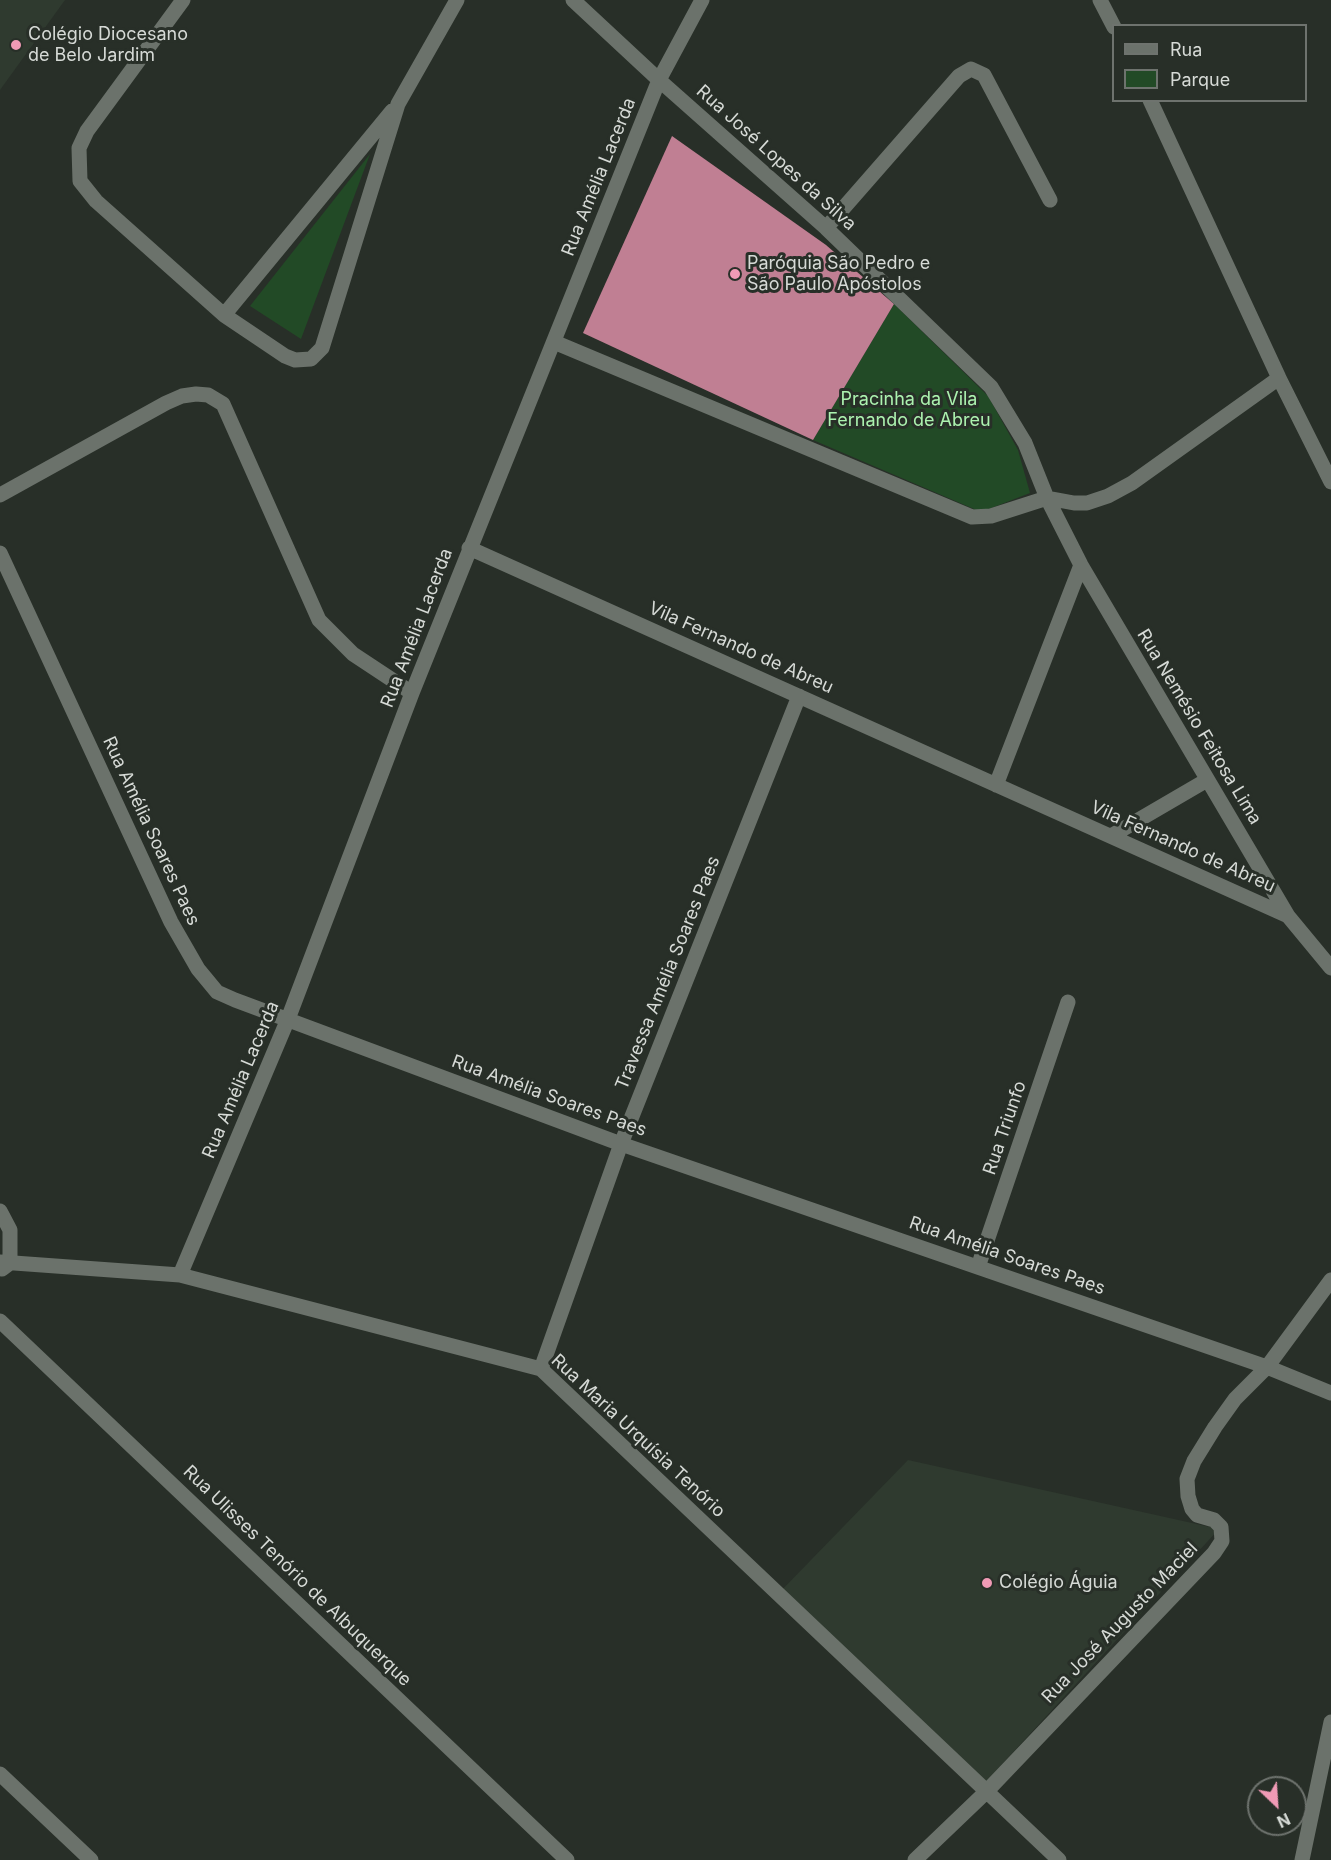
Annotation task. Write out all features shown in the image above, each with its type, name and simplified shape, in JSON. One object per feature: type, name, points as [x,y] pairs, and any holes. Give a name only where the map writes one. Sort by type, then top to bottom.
[{"type":"street","points":[[183,0],[87,131],[79,148],[80,181],[96,201],[224,315],[285,356],[295,360],[311,358],[322,348],[398,104]]},
{"type":"street","points":[[224,315],[398,104],[457,0]]},
{"type":"street","name":"Rua José Lopes da Silva","points":[[573,0],[659,80],[826,228],[991,387],[1025,443],[1047,498]]},
{"type":"street","name":"Rua Amélia Lacerda","points":[[180,1275],[288,1020],[412,693],[659,80],[702,0]]},
{"type":"street","points":[[1100,0],[1112,25]]},
{"type":"street","points":[[826,228],[959,76],[971,69],[984,75],[1050,200]]},
{"type":"street","points":[[1151,102],[1279,378],[1331,482]]},
{"type":"street","points":[[554,342],[972,517],[992,516],[1047,498],[1087,503],[1108,496],[1132,483],[1279,378]]},
{"type":"street","points":[[0,495],[182,396],[208,395],[223,404],[319,620],[353,654],[412,693]]},
{"type":"street","name":"Rua Nemésio Feitosa Lima","points":[[1047,498],[1081,566],[1288,916],[1331,968]]},
{"type":"street","name":"Vila Fernando de Abreu","points":[[470,548],[1288,916]]},
{"type":"street","name":"Rua Amélia Soares Paes","points":[[0,554],[171,922],[198,969],[218,992],[234,1000],[621,1144],[1267,1367],[1331,1393]]},
{"type":"street","points":[[996,784],[1081,566]]},
{"type":"street","name":"Travessa Amélia Soares Paes","points":[[541,1369],[621,1144],[799,696]]},
{"type":"street","points":[[1110,836],[1207,780]]},
{"type":"street","name":"Rua Triunfo","points":[[978,1267],[1068,1002]]},
{"type":"street","points":[[0,1211],[10,1230],[3,1265]]},
{"type":"street","name":"Rua Maria Urquísia Tenório","points":[[3,1265],[180,1275],[541,1369],[1059,1860]]},
{"type":"street","points":[[1267,1367],[1331,1280]]},
{"type":"street","name":"Rua Ulisses Tenório de Albuquerque","points":[[0,1321],[567,1860]]},
{"type":"street","name":"Rua José Augusto Maciel","points":[[915,1860],[986,1792],[1214,1553],[1221,1541],[1221,1527],[1214,1520],[1197,1515],[1191,1509],[1187,1479],[1194,1461],[1235,1399],[1267,1367]]},
{"type":"street","points":[[1302,1860],[1330,1730]]},
{"type":"street","points":[[0,1774],[91,1860]]},
{"type":"shaded area","name":"Colégio Diocesano de Belo Jardim","points":[[0,0],[65,0],[0,90]]},
{"type":"shaded area","points":[[908,1460],[1219,1529],[981,1787],[778,1594]]},
{"type":"green space","points":[[370,154],[301,339],[250,306]]},
{"type":"green space","name":"Pracinha da Vila Fernando de Abreu","points":[[894,304],[988,396],[1018,450],[1030,493],[981,512],[813,440]]},
{"type":"building","name":"Paróquia São Pedro e São Paulo Apóstolos","points":[[672,136],[826,245],[894,304],[813,440],[583,333]]},
{"type":"place","name":"Colégio Diocesano de Belo Jardim","points":[[16,45]]},
{"type":"place","name":"Paróquia São Pedro e São Paulo Apóstolos","points":[[735,274]]},
{"type":"place","name":"Colégio Águia","points":[[987,1583]]}]
